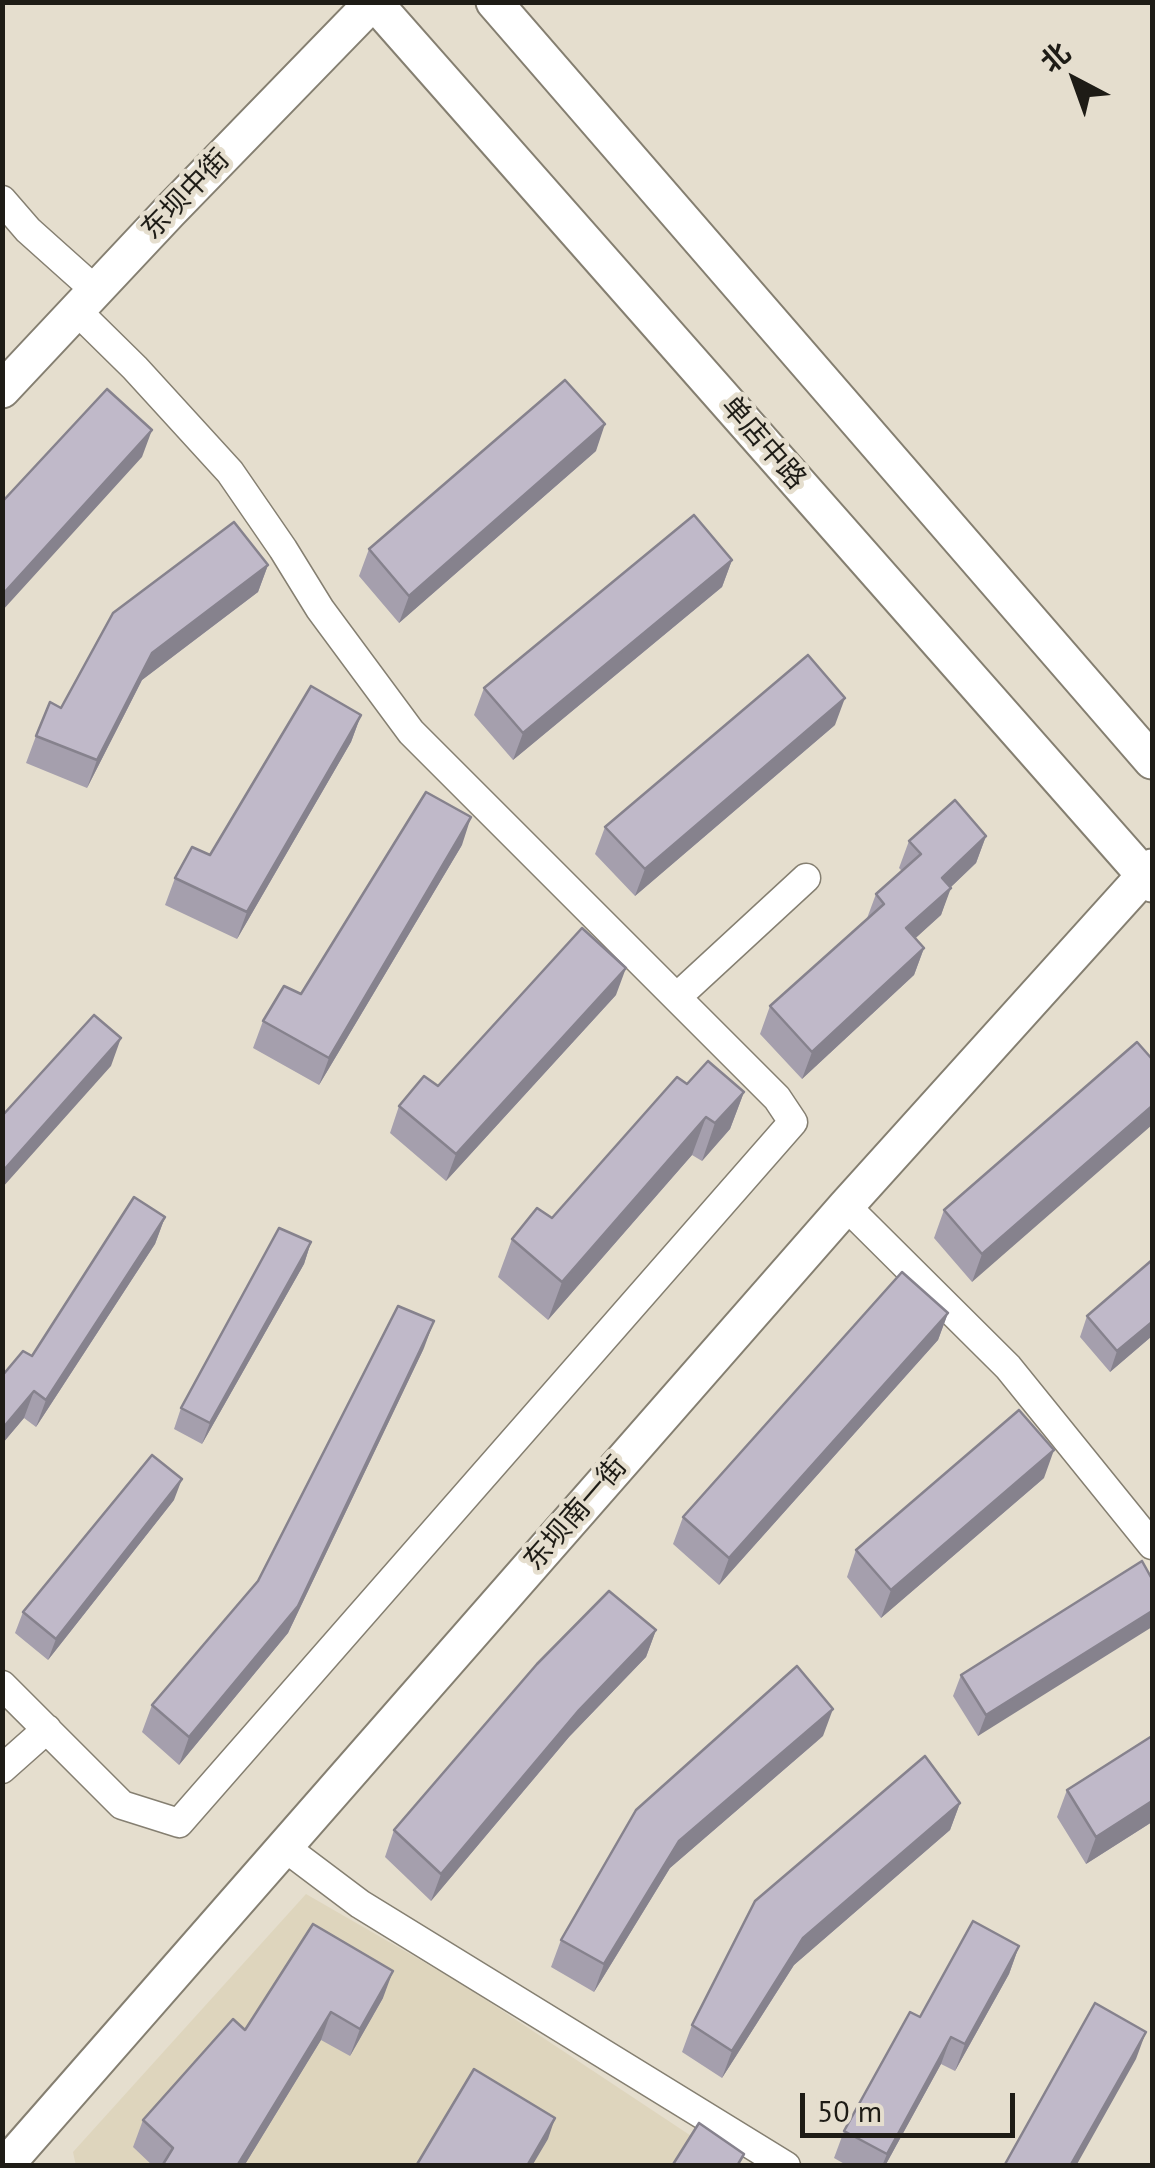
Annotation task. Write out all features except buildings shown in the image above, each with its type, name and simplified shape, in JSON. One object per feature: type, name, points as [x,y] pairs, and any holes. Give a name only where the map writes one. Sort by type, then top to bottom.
[{"type":"street","name":"东坝中街","points":[[2,390],[374,2]]},
{"type":"street","name":"单店中路","points":[[374,2],[1150,875]]},
{"type":"street","points":[[494,2],[1152,760]]},
{"type":"street","points":[[2,200],[86,300],[136,368],[230,472],[320,609],[412,732],[778,1098],[793,1122],[178,1823],[122,1804],[2,1685]]},
{"type":"street","name":"东坝南一街","points":[[5,2166],[846,1206],[1150,875]]},
{"type":"street","points":[[677,997],[806,878]]},
{"type":"street","points":[[846,1206],[1008,1367],[1152,1545]]},
{"type":"street","points":[[2,1769],[47,1729]]},
{"type":"street","points":[[283,1846],[360,1904],[786,2166]]},
{"type":"shaded area","points":[[306,1894],[462,1984],[735,2165],[76,2166],[73,2152]]}]
